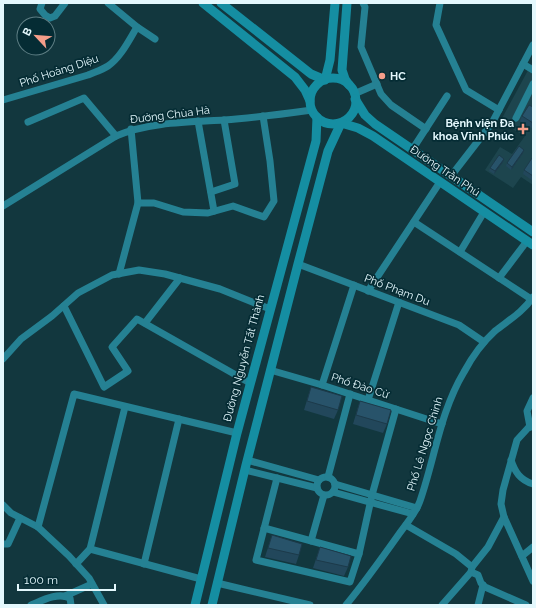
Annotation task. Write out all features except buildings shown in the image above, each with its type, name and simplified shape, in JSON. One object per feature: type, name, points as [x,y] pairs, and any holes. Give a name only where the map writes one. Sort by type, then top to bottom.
[{"type":"main road","points":[[203,3],[297,78],[305,90],[314,114],[328,124],[341,123],[352,114],[355,107],[353,93],[342,70],[347,3]]},
{"type":"main road","points":[[222,3],[311,74],[325,80],[338,79],[353,93]]},
{"type":"main road","points":[[310,101],[314,88],[325,80],[330,60],[335,3]]},
{"type":"main road","name":"Đường Trần Phú","points":[[353,93],[363,112],[371,121],[533,232]]},
{"type":"main road","name":"Đường Nguyễn Tất Thành","points":[[195,605],[250,383],[316,141],[314,114]]},
{"type":"main road","points":[[212,605],[270,370],[328,151],[341,123]]},
{"type":"main road","name":"Đường Trần Phú","points":[[341,123],[358,128],[373,136],[530,243]]},
{"type":"main road","points":[[230,461],[246,465]]},
{"type":"street","points":[[42,3],[40,9],[50,18],[55,16],[65,3]]},
{"type":"street","points":[[108,3],[137,27],[155,39]]},
{"type":"street","points":[[363,3],[365,7],[361,47],[381,94],[391,105],[426,129]]},
{"type":"street","points":[[440,3],[436,25],[466,90],[499,110]]},
{"type":"street","name":"Phố Hoàng Diệu","points":[[3,100],[101,70],[110,65],[119,55],[137,27]]},
{"type":"street","points":[[451,176],[492,123],[533,45]]},
{"type":"street","points":[[524,64],[533,70]]},
{"type":"street","points":[[353,93],[377,84]]},
{"type":"street","points":[[516,118],[533,84]]},
{"type":"street","points":[[412,150],[447,96]]},
{"type":"street","points":[[28,122],[84,98],[116,136]]},
{"type":"street","name":"Đường Chùa Hà","points":[[3,206],[116,136],[131,129],[198,121],[314,114]]},
{"type":"street","points":[[138,203],[154,203],[183,212],[208,213],[233,206],[264,217],[274,201],[263,116]]},
{"type":"street","points":[[211,192],[235,184],[224,120]]},
{"type":"street","points":[[198,121],[214,211]]},
{"type":"street","points":[[119,274],[138,203],[131,129]]},
{"type":"street","points":[[368,291],[440,182]]},
{"type":"street","points":[[460,252],[484,212]]},
{"type":"street","points":[[414,222],[532,298]]},
{"type":"street","points":[[499,278],[530,243]]},
{"type":"street","name":"Phố Phạm Du","points":[[298,264],[459,325],[484,342]]},
{"type":"street","points":[[3,359],[21,339],[78,294],[112,275],[139,270],[180,278],[220,289],[270,309]]},
{"type":"street","points":[[145,324],[180,278]]},
{"type":"street","points":[[322,385],[354,285]]},
{"type":"street","name":"Phố Lê Ngọc Chinh","points":[[346,605],[366,580],[415,511],[442,424],[454,390],[464,370],[484,342],[496,330],[518,314],[532,298]]},
{"type":"street","points":[[368,400],[399,302]]},
{"type":"street","points":[[64,306],[104,387],[128,371],[112,347],[137,319],[250,383]]},
{"type":"street","name":"Phố Đào Cừ","points":[[270,370],[322,385],[442,424]]},
{"type":"street","points":[[38,527],[74,394],[237,433]]},
{"type":"street","points":[[328,477],[350,394]]},
{"type":"street","points":[[533,398],[527,411],[532,426],[528,428],[518,440],[511,460],[501,504],[504,517],[533,581]]},
{"type":"street","points":[[76,564],[90,549],[125,407]]},
{"type":"street","points":[[277,478],[256,560],[350,582],[359,554],[372,495],[396,409]]},
{"type":"street","points":[[144,564],[178,420]]},
{"type":"street","points":[[511,460],[515,471],[520,477],[526,482],[533,484]]},
{"type":"street","points":[[246,465],[277,478],[317,488]]},
{"type":"street","points":[[246,465],[319,480]]},
{"type":"street","points":[[324,477],[328,477],[334,484],[335,489],[329,495],[324,495],[319,492],[316,485],[319,480],[324,477]]},
{"type":"street","points":[[334,484],[372,495],[415,511]]},
{"type":"street","points":[[333,492],[371,503],[415,511]]},
{"type":"street","points":[[311,541],[324,495]]},
{"type":"street","points":[[3,505],[11,513],[38,527],[76,564],[89,578],[104,605]]},
{"type":"street","points":[[442,605],[488,547],[504,517]]},
{"type":"street","points":[[3,544],[8,544],[20,518]]},
{"type":"street","points":[[406,525],[456,554],[478,575],[483,585],[526,605]]},
{"type":"street","points":[[264,528],[359,554]]},
{"type":"street","points":[[522,556],[533,547]]},
{"type":"street","points":[[90,549],[201,579]]},
{"type":"street","points":[[217,583],[310,605]]},
{"type":"street","points":[[31,605],[56,596],[65,596],[92,584]]},
{"type":"street","points":[[478,605],[483,585]]},
{"type":"street","points":[[65,596],[70,598],[71,605]]},
{"type":"shaded area","name":"Bệnh viện Đa khoa Vĩnh Phúc","points":[[533,61],[533,185],[521,177],[513,188],[485,170],[500,147],[512,154],[525,136],[500,122]]},
{"type":"place","name":"HC","points":[[382,76]]},
{"type":"place","name":"Bệnh viện Đa khoa Vĩnh Phúc","points":[[523,129]]}]
